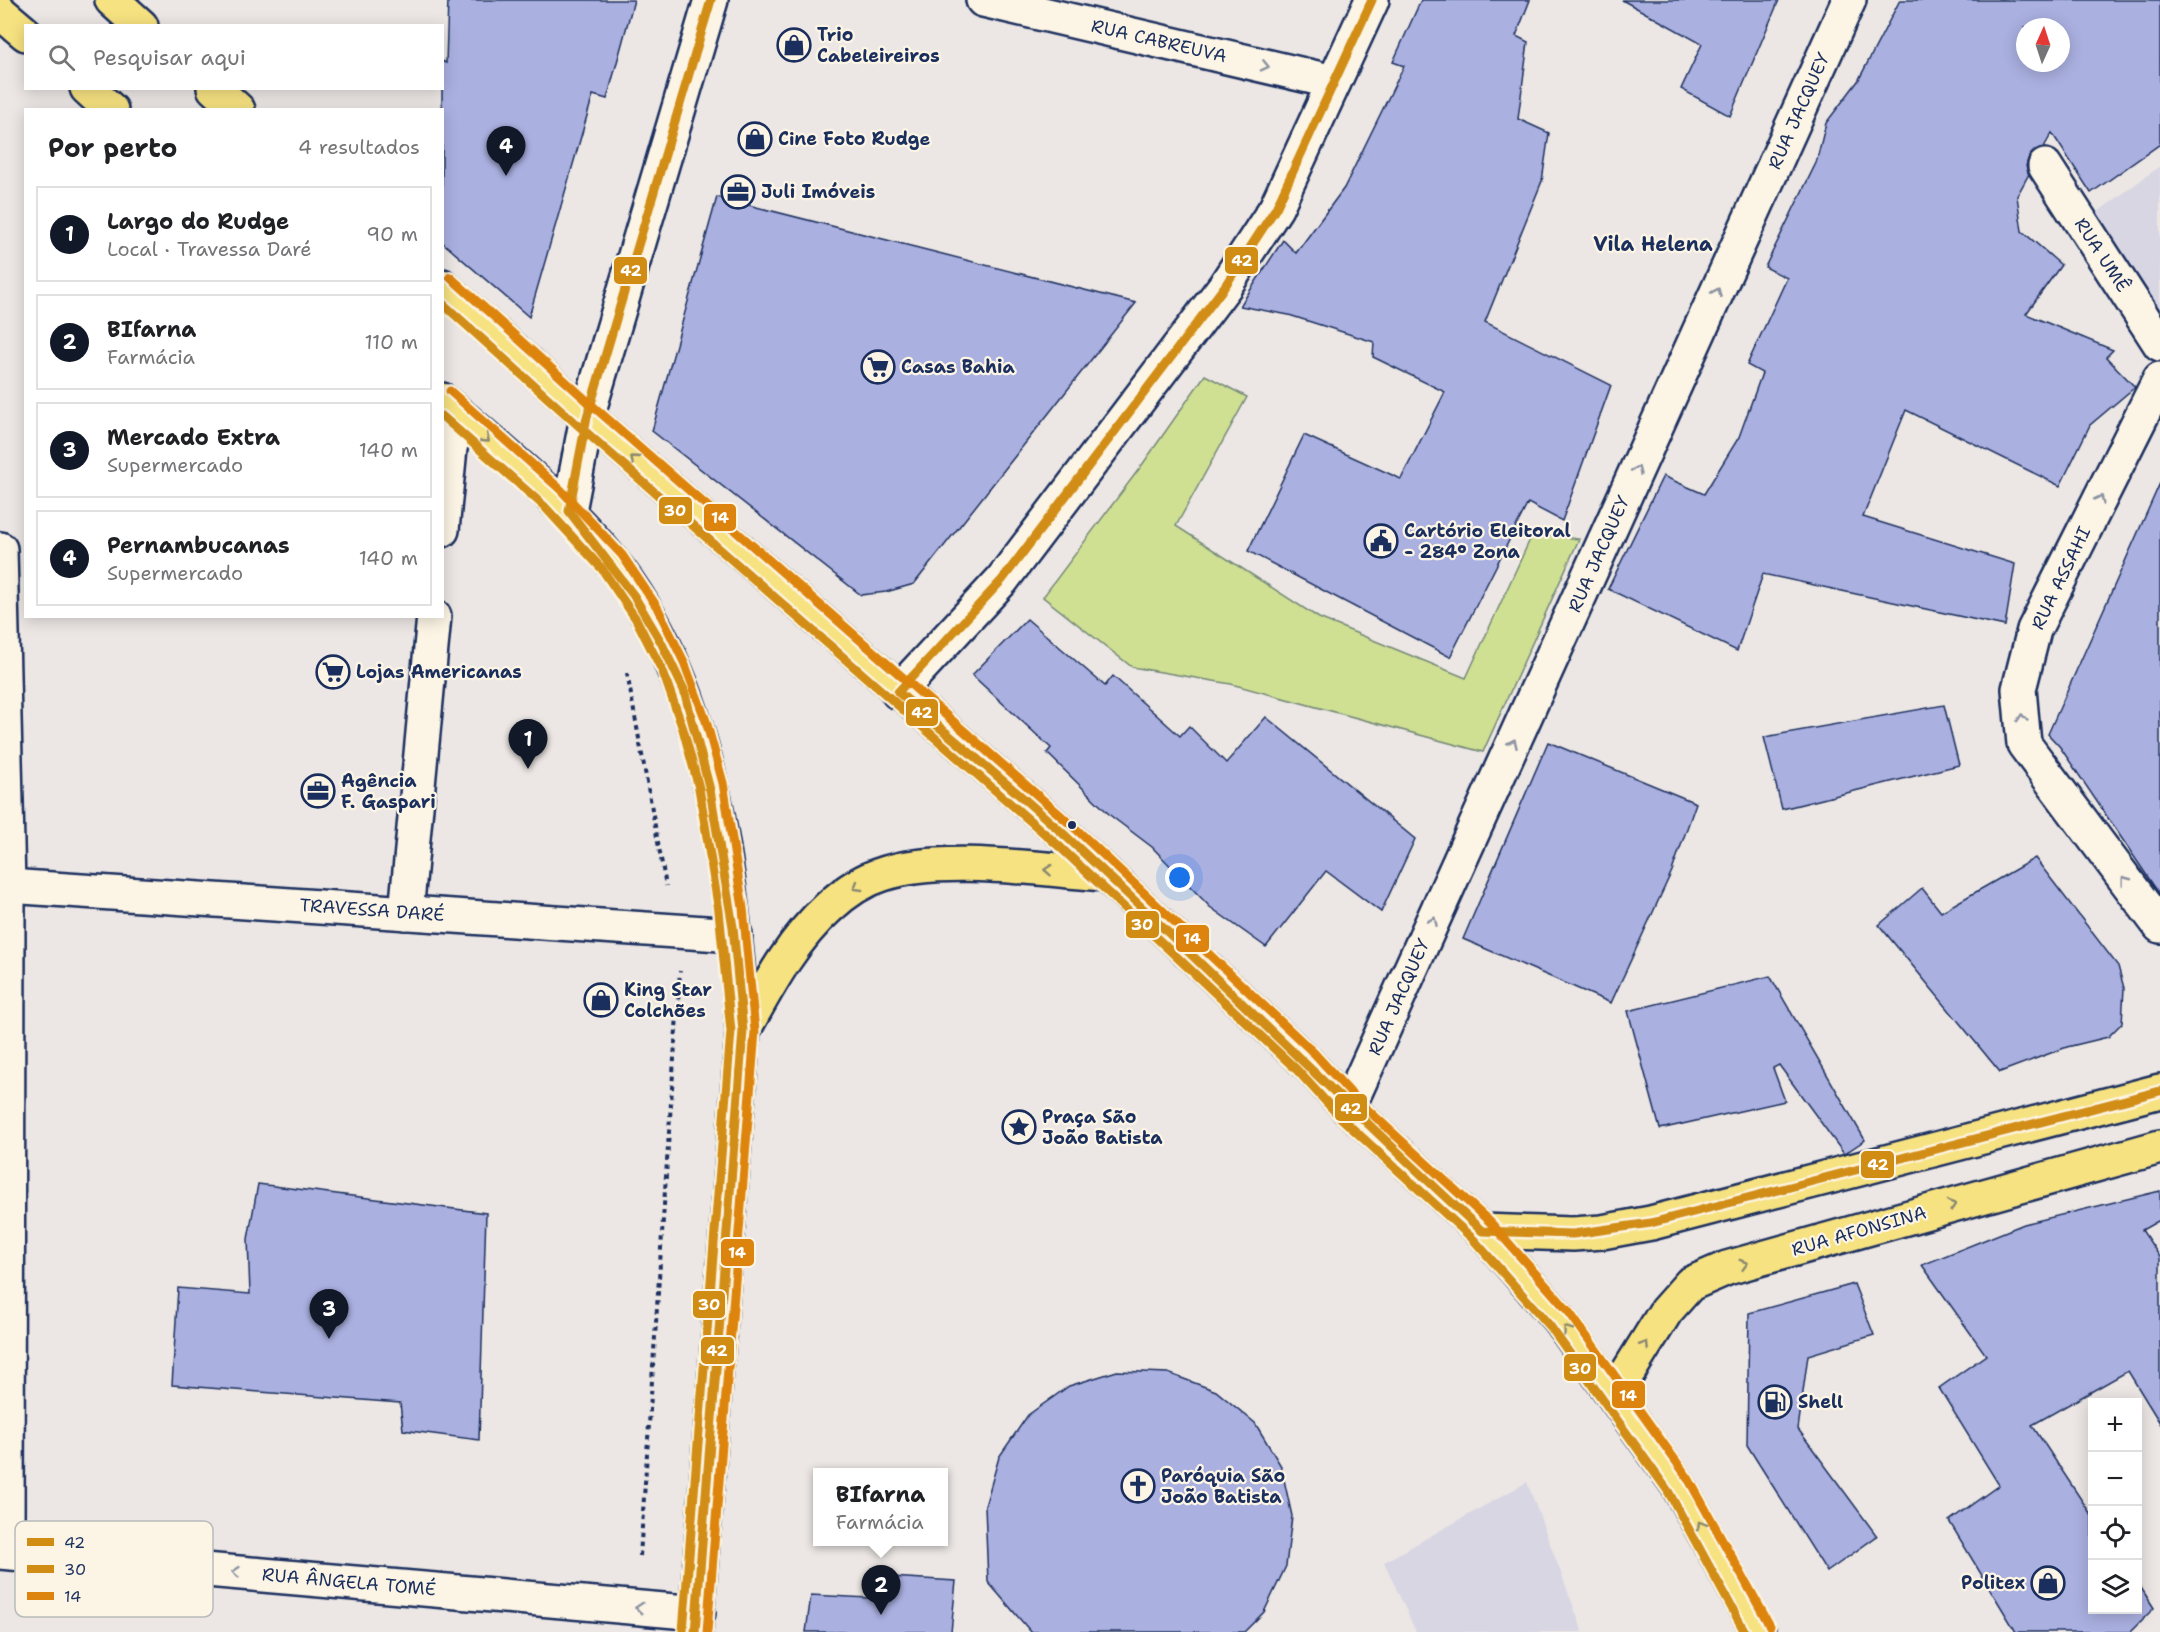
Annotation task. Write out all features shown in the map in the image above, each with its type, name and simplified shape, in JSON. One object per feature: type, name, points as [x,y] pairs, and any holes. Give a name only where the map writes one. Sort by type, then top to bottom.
[{"type":"main road","points":[[112,0],[139,24]]},
{"type":"main road","points":[[0,12],[24,32]]},
{"type":"main road","points":[[89,90],[109,108]]},
{"type":"main road","points":[[216,90],[236,108]]},
{"type":"main road","points":[[444,288],[587,417],[898,692],[998,776],[1106,874],[1306,1062],[1348,1108],[1482,1231],[1559,1319],[1678,1485],[1759,1632]]},
{"type":"main road","points":[[451,408],[569,512],[614,564],[642,606],[685,692],[720,827],[735,935],[743,1031],[697,1623]]},
{"type":"main road","points":[[743,1031],[776,973],[813,924],[843,895],[883,874],[908,868],[962,865],[1106,874]]},
{"type":"main road","points":[[1482,1231],[1583,1233],[1651,1223],[2160,1091]]},
{"type":"main road","name":"RUA AFONSINA","points":[[1614,1395],[1666,1311],[1690,1284],[1727,1268],[2160,1148]]},
{"type":"street","points":[[569,512],[587,417],[711,0]]},
{"type":"street","name":"RUA CABREUVA","points":[[983,0],[1334,82]]},
{"type":"street","points":[[898,692],[1002,580],[1225,286],[1276,208],[1372,0]]},
{"type":"street","name":"RUA JACQUEY","points":[[1348,1108],[1849,0]]},
{"type":"street","name":"RUA UMÊ","points":[[2045,166],[2160,344]]},
{"type":"street","name":"RUA ASSAHI","points":[[2160,380],[2034,630],[2019,689],[2024,744],[2160,926]]},
{"type":"street","points":[[444,510],[451,408]]},
{"type":"street","points":[[0,549],[9,886],[4,1552]]},
{"type":"street","points":[[406,912],[434,618]]},
{"type":"street","name":"TRAVESSA DARÉ","points":[[9,886],[735,935]]},
{"type":"street","name":"RUA ÂNGELA TOMÉ","points":[[213,1573],[697,1623]]},
{"type":"path","points":[[627,668],[666,886]]},
{"type":"path","points":[[640,1556],[680,964]]},
{"type":"shaded area","points":[[2160,166],[2160,314],[2091,217]]},
{"type":"shaded area","points":[[1527,1482],[1583,1632],[1416,1632],[1384,1562]]},
{"type":"green space","points":[[1205,375],[1247,397],[1176,526],[1319,618],[1466,678],[1533,533],[1579,539],[1483,752],[1231,684],[1132,667],[1043,597],[1142,465]]},
{"type":"building","points":[[448,0],[634,0],[607,99],[593,95],[529,317],[444,244],[442,90],[444,90],[444,62],[446,63]]},
{"type":"building","points":[[1421,0],[1530,0],[1516,36],[1528,42],[1518,119],[1549,133],[1542,181],[1485,322],[1611,385],[1562,521],[1528,503],[1450,657],[1248,551],[1304,435],[1401,479],[1445,392],[1373,357],[1374,342],[1289,315],[1240,306],[1283,240],[1296,253],[1344,188],[1404,66],[1393,62]]},
{"type":"building","points":[[1622,0],[1779,0],[1730,116],[1681,89],[1702,44]]},
{"type":"building","points":[[1900,0],[2160,0],[2160,144],[2091,193],[2052,133],[2044,147],[2035,150],[2029,157],[2026,166],[2029,174],[2017,196],[2022,231],[2061,265],[2026,314],[2113,350],[2106,357],[2135,387],[2090,425],[2060,486],[1906,410],[1863,517],[2015,564],[2005,626],[1763,574],[1737,651],[1608,589],[1663,476],[1704,494],[1739,437],[1762,373],[1747,365],[1787,278],[1765,267],[1816,163],[1826,123],[1858,81]]},
{"type":"building","name":"Casas Bahia","points":[[717,197],[1136,303],[914,584],[886,592],[861,595],[652,431]]},
{"type":"building","points":[[2160,483],[2160,895],[2060,747],[2048,734]]},
{"type":"building","points":[[1027,619],[1105,686],[1113,676],[1180,736],[1189,726],[1226,763],[1266,717],[1415,839],[1381,912],[1326,871],[1266,947],[1210,907],[1152,847],[1111,816],[1047,753],[1051,748],[972,675]]},
{"type":"building","points":[[1944,705],[1959,765],[1782,809],[1764,737]]},
{"type":"building","points":[[1548,742],[1696,803],[1672,871],[1611,1003],[1463,939]]},
{"type":"building","points":[[2035,858],[2118,966],[2124,988],[2122,1023],[2108,1037],[2067,1047],[2000,1072],[1879,925],[1922,888],[1941,912]]},
{"type":"building","points":[[1770,976],[1865,1140],[1844,1154],[1779,1065],[1773,1068],[1785,1101],[1660,1129],[1628,1011]]},
{"type":"building","points":[[258,1184],[486,1213],[479,1440],[403,1430],[400,1403],[172,1385],[178,1288],[250,1294],[248,1239]]},
{"type":"building","points":[[2160,1191],[2160,1220],[2142,1230],[2160,1257],[2160,1423],[2128,1371],[2032,1425],[2088,1510],[2088,1614],[2142,1614],[2142,1589],[2154,1608],[2130,1632],[2016,1632],[1949,1521],[1999,1485],[1939,1388],[1986,1355],[1922,1265],[2024,1224]]},
{"type":"building","name":"Shell","points":[[1854,1284],[1874,1335],[1808,1355],[1798,1429],[1877,1536],[1827,1572],[1747,1445],[1749,1313]]},
{"type":"building","name":"Paróquia São João Batista","points":[[1117,1371],[1168,1373],[1216,1391],[1255,1423],[1281,1466],[1292,1516],[1286,1566],[1264,1612],[1244,1632],[1031,1632],[988,1582],[985,1506],[999,1457],[1028,1415],[1069,1386]]},
{"type":"building","points":[[874,1576],[956,1581],[951,1632],[806,1632],[811,1595],[869,1598]]},
{"type":"transit line","name":"42","points":[[695,1632],[743,1031],[733,927],[710,790],[684,690],[661,642],[634,596],[569,511],[587,417],[711,0]]},
{"type":"transit line","name":"42","points":[[1372,0],[1276,208],[1225,286],[1002,580],[898,692],[1070,840],[1482,1231],[1573,1234],[1651,1223],[2160,1091]]},
{"type":"transit line","name":"14","points":[[450,277],[595,408],[1076,829],[1314,1053],[1357,1100],[1490,1222],[1569,1312],[1688,1478],[1770,1626]]},
{"type":"transit line","name":"30","points":[[444,305],[1060,847],[1297,1070],[1340,1117],[1473,1239],[1550,1326],[1668,1491],[1745,1632]]},
{"type":"transit line","name":"14","points":[[450,391],[560,489],[622,555],[657,607],[684,662],[706,721],[723,783],[743,908],[755,1031],[707,1632]]},
{"type":"transit line","name":"30","points":[[444,418],[544,506],[602,569],[636,619],[663,672],[683,729],[699,788],[719,911],[731,1031],[683,1631]]},
{"type":"place","name":"Trio Cabeleireiros","points":[[794,45]]},
{"type":"place","name":"Cine Foto Rudge","points":[[755,139]]},
{"type":"place","name":"Pernambucanas","points":[[506,176]]},
{"type":"place","name":"Juli Imóveis","points":[[738,192]]},
{"type":"place","name":"Casas Bahia","points":[[878,367]]},
{"type":"place","name":"Cartório Eleitoral - 284º Zona","points":[[1381,541]]},
{"type":"place","name":"Lojas Americanas","points":[[333,672]]},
{"type":"place","name":"Largo do Rudge","points":[[528,769]]},
{"type":"place","name":"Agência F. Gaspari","points":[[318,791]]},
{"type":"place","name":"King Star Colchões","points":[[601,1000]]},
{"type":"place","name":"Praça São João Batista","points":[[1019,1127]]},
{"type":"place","name":"Mercado Extra","points":[[329,1339]]},
{"type":"place","name":"Shell","points":[[1775,1402]]},
{"type":"place","name":"Paróquia São João Batista","points":[[1138,1486]]},
{"type":"place","name":"Politex","points":[[2048,1583]]},
{"type":"place","name":"BIfarna","points":[[881,1615]]},
{"type":"district","name":"Vila Helena","points":[[1653,244]]}]
